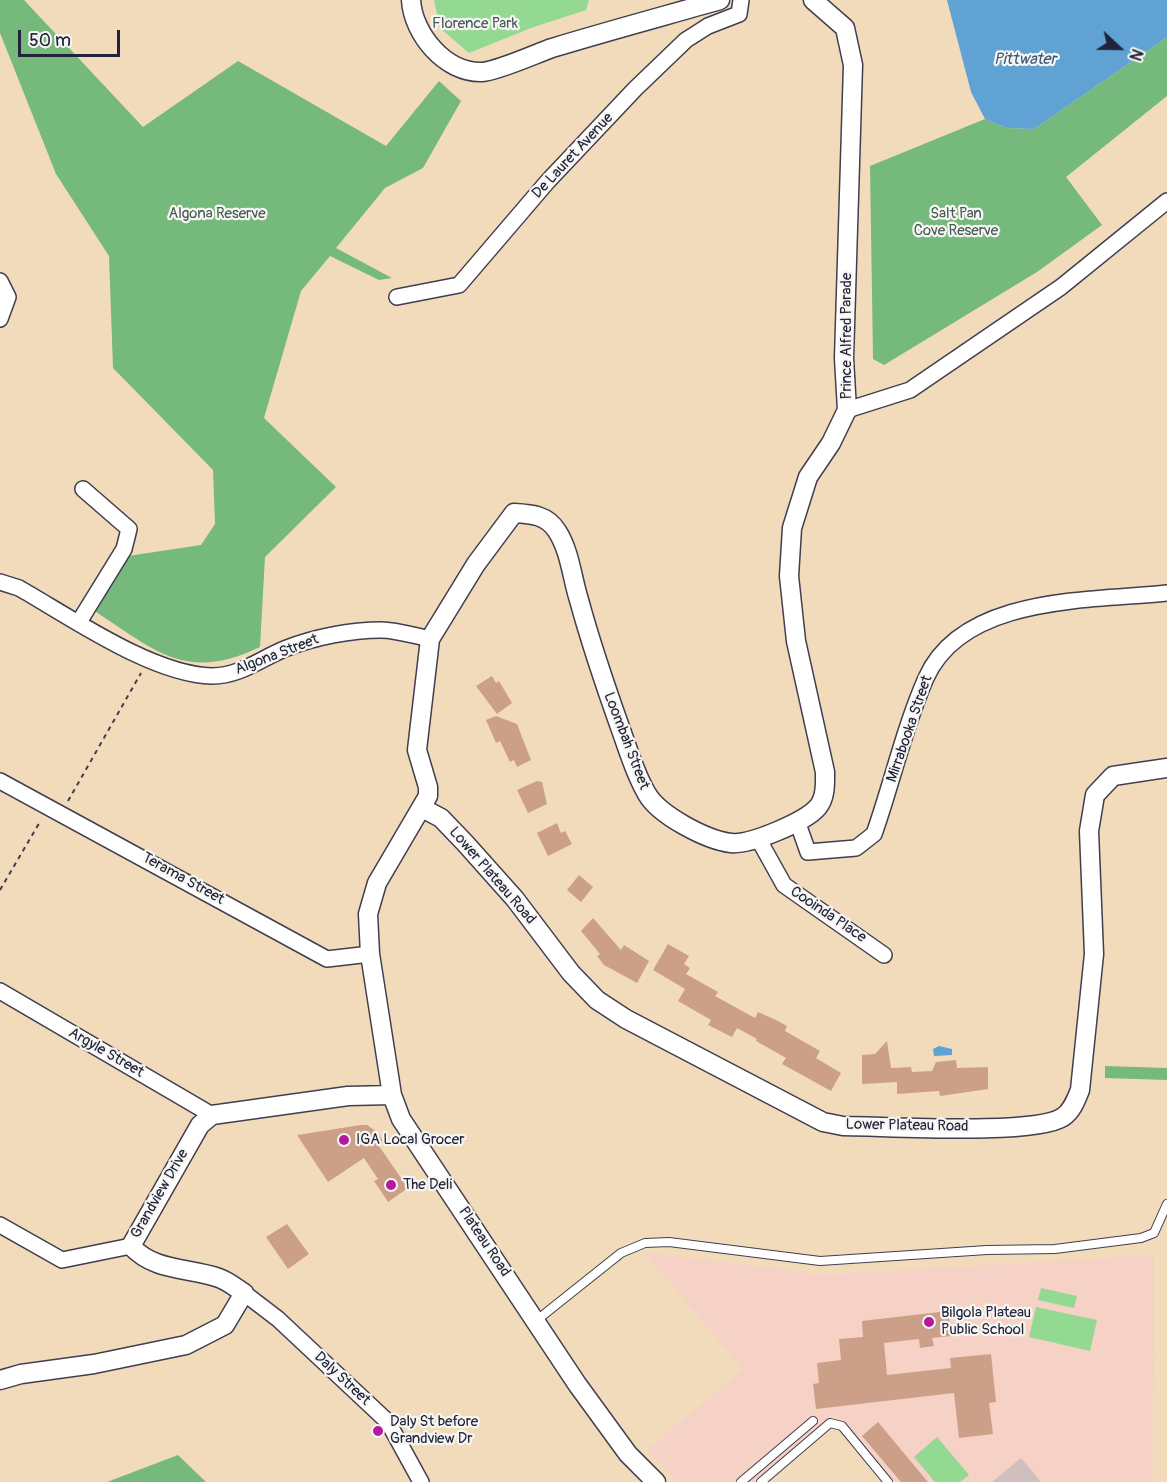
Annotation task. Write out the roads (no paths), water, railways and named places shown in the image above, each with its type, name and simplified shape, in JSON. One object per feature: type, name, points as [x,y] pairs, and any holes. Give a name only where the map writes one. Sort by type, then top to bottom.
[{"type":"street","points":[[411,0],[412,12],[433,51],[452,64],[482,72],[564,45],[720,0]]},
{"type":"street","name":"De Lauret Avenue","points":[[397,297],[459,285],[548,181],[635,89],[686,40],[708,26],[739,14],[741,0]]},
{"type":"street","name":"Prince Alfred Parade","points":[[813,0],[846,28],[854,65],[844,358],[847,410],[910,390],[1061,287],[1167,201]]},
{"type":"street","points":[[0,282],[8,297],[0,319]]},
{"type":"street","name":"Loombah Street","points":[[422,808],[428,796],[428,787],[418,757],[418,731],[430,639],[476,564],[514,513],[546,518],[557,530],[565,546],[605,685],[647,795],[665,815],[721,841],[733,843],[759,840],[797,821],[818,807],[825,792],[825,772],[796,641],[789,576],[792,528],[808,477],[831,443],[847,410]]},
{"type":"street","points":[[79,622],[124,549],[129,529],[83,489]]},
{"type":"street","name":"Algona Street","points":[[0,582],[19,588],[149,660],[178,671],[212,676],[245,670],[287,648],[326,637],[382,630],[430,639]]},
{"type":"street","name":"Mirrabooka Street","points":[[797,821],[808,852],[856,848],[874,834],[926,677],[947,645],[982,623],[1081,598],[1167,593]]},
{"type":"street","name":"Lower Plateau Road","points":[[422,808],[441,818],[465,843],[514,899],[571,973],[597,1000],[626,1019],[823,1122],[843,1126],[1007,1127],[1045,1124],[1063,1117],[1073,1106],[1080,1090],[1094,954],[1089,831],[1095,795],[1113,776],[1167,768]]},
{"type":"street","name":"Terama Street","points":[[0,781],[61,812],[327,959],[370,954]]},
{"type":"street","name":"Plateau Road","points":[[422,808],[377,883],[368,914],[370,954],[392,1095],[401,1119],[537,1320],[577,1384],[622,1445],[656,1482]]},
{"type":"street","name":"Cooinda Place","points":[[759,840],[784,885],[884,954]]},
{"type":"street","name":"Argyle Street","points":[[0,991],[212,1115]]},
{"type":"street","points":[[212,1115],[348,1096],[392,1095]]},
{"type":"street","name":"Grandview Drive","points":[[212,1115],[200,1125],[131,1246],[141,1257],[158,1265],[220,1278],[244,1293]]},
{"type":"street","points":[[0,1225],[62,1260],[131,1246]]},
{"type":"street","points":[[0,1380],[21,1374],[94,1364],[186,1345],[225,1325],[244,1293]]},
{"type":"street","name":"Daly Street","points":[[244,1293],[278,1319],[388,1422],[421,1482]]},
{"type":"lane","points":[[537,1320],[621,1253],[645,1243],[669,1242],[820,1261],[987,1250],[1055,1249],[1141,1238],[1154,1233],[1167,1204]]},
{"type":"lane","points":[[741,1482],[813,1421]]},
{"type":"lane","points":[[761,1482],[830,1423],[842,1426],[888,1482]]},
{"type":"water","name":"Pittwater","points":[[947,0],[1167,0],[1167,37],[1034,129],[1007,128],[985,119],[971,92]]},
{"type":"water","points":[[939,1046],[952,1049],[952,1055],[934,1056],[933,1049]]},
{"type":"place","name":"IGA Local Grocer","points":[[344,1140]]},
{"type":"place","name":"The Deli","points":[[391,1185]]},
{"type":"place","name":"Bilgola Plateau Public School","points":[[929,1322]]},
{"type":"place","name":"Daly St before Grandview Dr","points":[[378,1431]]},
{"type":"park label","name":"Florence Park","points":[[475,24]]},
{"type":"park label","name":"Algona Reserve","points":[[217,214]]},
{"type":"park label","name":"Salt Pan Cove Reserve","points":[[956,222]]}]
